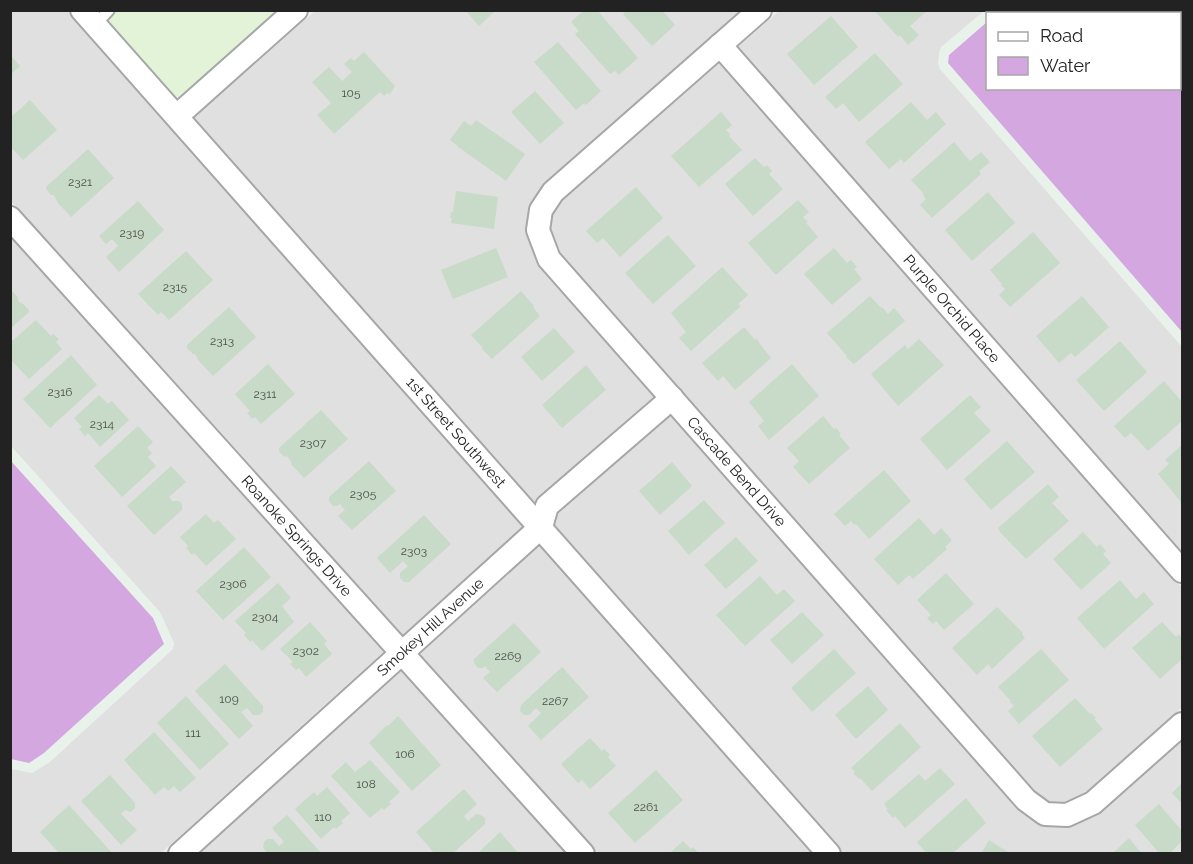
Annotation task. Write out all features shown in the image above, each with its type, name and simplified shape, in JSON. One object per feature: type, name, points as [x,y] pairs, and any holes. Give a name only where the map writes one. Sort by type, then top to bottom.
[{"type":"street","points":[[177,116],[296,10]]},
{"type":"street","name":"Cascade Bend Drive","points":[[760,10],[553,192],[541,210],[538,230],[549,259],[1026,800],[1045,814],[1067,815],[1093,803],[1182,724]]},
{"type":"street","name":"1st Street Southwest","points":[[95,15],[177,116],[829,854]]},
{"type":"street","name":"Purple Orchid Place","points":[[720,45],[1182,571]]},
{"type":"street","name":"Roanoke Springs Drive","points":[[10,218],[583,854]]},
{"type":"street","name":"Smokey Hill Avenue","points":[[180,854],[541,527],[547,506],[672,398]]},
{"type":"shaded area","points":[[10,11],[67,11],[524,525],[401,636],[11,201]]},
{"type":"shaded area","points":[[97,11],[274,11],[177,99]]},
{"type":"shaded area","points":[[315,11],[741,11],[545,183],[531,202],[527,233],[655,395],[539,497],[535,504],[194,118]]},
{"type":"shaded area","points":[[779,11],[984,11],[941,47],[938,63],[940,69],[1182,347],[1182,554],[737,48]]},
{"type":"shaded area","points":[[720,62],[1182,588],[1182,707],[1086,793],[1064,803],[1048,802],[1034,791],[560,254],[550,230],[552,215],[562,201]]},
{"type":"shaded area","points":[[10,235],[384,651],[161,853],[11,853],[11,769],[32,773],[50,762],[173,649],[174,643],[160,612],[11,446]]},
{"type":"shaded area","points":[[672,414],[1039,823],[1073,826],[1101,813],[1182,741],[1182,853],[844,853],[554,525],[558,514]]},
{"type":"shaded area","points":[[541,544],[814,853],[598,853],[418,655]]},
{"type":"shaded area","points":[[401,670],[568,853],[199,854]]},
{"type":"water","points":[[986,23],[986,90],[1181,90],[1182,84],[1182,332],[948,63],[949,55]]},
{"type":"water","points":[[10,460],[153,618],[164,644],[44,753],[29,763],[11,759]]},
{"type":"building","points":[[465,10],[496,10],[479,26]]},
{"type":"building","points":[[584,10],[597,10],[638,58],[619,75],[615,71],[610,74],[575,34],[579,31],[571,22]]},
{"type":"building","points":[[627,10],[662,10],[675,25],[652,46],[623,14]]},
{"type":"building","points":[[874,10],[928,10],[910,26],[919,35],[908,45]]},
{"type":"building","points":[[831,16],[858,47],[814,85],[787,54]]},
{"type":"building","points":[[558,42],[601,91],[586,105],[584,103],[576,110],[534,62]]},
{"type":"building","points":[[364,52],[395,86],[390,94],[387,93],[384,96],[380,92],[334,134],[317,115],[331,103],[312,82],[329,67],[342,81],[352,72],[344,64],[351,58],[354,61]]},
{"type":"building","points":[[875,53],[903,84],[859,122],[843,103],[836,109],[825,97]]},
{"type":"building","points":[[10,55],[20,66],[10,75]]},
{"type":"building","points":[[535,91],[564,123],[540,144],[511,112]]},
{"type":"building","points":[[30,100],[57,130],[23,160],[10,146],[10,118]]},
{"type":"building","points":[[911,102],[927,120],[936,112],[946,124],[904,163],[901,159],[889,169],[865,142]]},
{"type":"building","points":[[721,112],[732,125],[726,130],[729,136],[742,150],[699,187],[671,156]]},
{"type":"building","points":[[476,120],[525,154],[506,181],[450,140],[464,121],[471,126]]},
{"type":"building","points":[[954,142],[970,161],[981,152],[990,162],[979,171],[981,174],[932,218],[920,205],[926,199],[924,194],[911,180]]},
{"type":"building","points":[[88,149],[114,178],[71,217],[46,187]]},
{"type":"building","points":[[755,158],[764,167],[767,165],[772,171],[769,174],[783,189],[753,216],[725,184]]},
{"type":"building","points":[[636,187],[663,218],[620,257],[603,238],[597,243],[586,231]]},
{"type":"building","points":[[456,191],[498,197],[494,229],[451,223]]},
{"type":"building","points":[[988,192],[1015,223],[972,261],[945,230]]},
{"type":"building","points":[[798,200],[809,212],[803,217],[818,237],[776,275],[748,243]]},
{"type":"building","points":[[138,201],[164,230],[119,272],[106,257],[118,246],[112,239],[106,244],[99,236]]},
{"type":"building","points":[[1033,232],[1060,263],[1010,307],[999,295],[1005,289],[990,270]]},
{"type":"building","points":[[668,235],[696,266],[653,304],[625,273]]},
{"type":"building","points":[[496,248],[508,277],[453,299],[441,270]]},
{"type":"building","points":[[834,248],[847,263],[851,260],[857,267],[854,269],[862,279],[832,305],[804,274]]},
{"type":"building","points":[[186,251],[213,280],[169,320],[161,312],[158,315],[138,294]]},
{"type":"building","points":[[722,267],[748,295],[738,304],[741,306],[691,351],[679,338],[686,332],[671,313]]},
{"type":"building","points":[[10,289],[29,312],[10,329]]},
{"type":"building","points":[[521,291],[540,316],[492,359],[471,335]]},
{"type":"building","points":[[870,296],[888,314],[894,308],[905,321],[854,364],[827,333]]},
{"type":"building","points":[[1082,296],[1109,327],[1075,357],[1071,353],[1059,363],[1036,336]]},
{"type":"building","points":[[229,307],[256,337],[213,376],[187,348],[187,345]]},
{"type":"building","points":[[36,320],[51,336],[53,334],[59,339],[56,342],[62,349],[29,379],[10,359],[10,343]]},
{"type":"building","points":[[744,327],[755,340],[757,339],[771,358],[735,390],[723,376],[718,381],[702,363]]},
{"type":"building","points":[[554,328],[575,352],[542,381],[521,357]]},
{"type":"building","points":[[919,339],[944,365],[898,406],[871,374],[905,345],[908,349]]},
{"type":"building","points":[[1120,341],[1147,372],[1104,411],[1076,380]]},
{"type":"building","points":[[71,355],[97,385],[50,428],[23,399]]},
{"type":"building","points":[[268,364],[295,394],[261,424],[255,417],[252,419],[247,413],[250,411],[235,394]]},
{"type":"building","points":[[792,364],[819,396],[769,440],[758,426],[764,421],[749,402]]},
{"type":"building","points":[[586,365],[606,390],[562,428],[542,405]]},
{"type":"building","points":[[1164,381],[1182,402],[1182,421],[1148,451],[1131,433],[1125,438],[1114,426]]},
{"type":"building","points":[[99,395],[108,404],[112,401],[129,420],[100,447],[88,433],[85,436],[79,429],[82,427],[74,418]]},
{"type":"building","points":[[970,395],[981,407],[974,413],[991,431],[947,470],[920,439]]},
{"type":"building","points":[[321,410],[348,439],[304,478],[287,456],[284,457],[279,451],[279,448]]},
{"type":"building","points":[[823,416],[834,429],[836,428],[850,448],[809,484],[793,467],[799,461],[787,448]]},
{"type":"building","points":[[138,426],[153,442],[147,448],[152,453],[148,457],[156,466],[122,497],[94,466]]},
{"type":"building","points":[[1007,441],[1035,472],[991,510],[964,479]]},
{"type":"building","points":[[1182,445],[1181,502],[1158,474],[1169,464],[1165,460]]},
{"type":"building","points":[[369,461],[396,491],[352,530],[338,516],[345,510],[340,504],[333,506],[329,497]]},
{"type":"building","points":[[672,462],[692,486],[660,515],[639,491]]},
{"type":"building","points":[[171,466],[186,482],[169,497],[172,501],[179,501],[182,504],[182,510],[154,535],[127,506]]},
{"type":"building","points":[[884,470],[911,501],[869,539],[856,524],[854,525],[851,521],[845,526],[834,514]]},
{"type":"building","points":[[1048,484],[1059,497],[1052,503],[1069,521],[1026,559],[998,528]]},
{"type":"building","points":[[704,500],[725,523],[689,555],[668,531]]},
{"type":"building","points":[[206,514],[214,523],[218,520],[236,539],[206,566],[194,553],[192,555],[180,537]]},
{"type":"building","points":[[424,515],[451,544],[409,582],[404,582],[400,578],[400,573],[408,566],[403,561],[390,573],[377,558]]},
{"type":"building","points":[[919,518],[934,535],[941,528],[952,540],[945,547],[947,549],[913,579],[909,575],[898,585],[874,559]]},
{"type":"building","points":[[1083,532],[1097,547],[1100,544],[1106,551],[1103,554],[1111,563],[1081,590],[1053,559]]},
{"type":"building","points":[[736,537],[758,561],[726,589],[704,565]]},
{"type":"building","points":[[244,547],[271,577],[223,620],[196,591]]},
{"type":"building","points":[[946,573],[974,604],[944,630],[936,621],[933,624],[927,618],[931,615],[917,600]]},
{"type":"building","points":[[760,576],[777,595],[784,589],[795,601],[745,646],[716,615]]},
{"type":"building","points":[[1120,580],[1136,599],[1144,592],[1154,604],[1104,649],[1077,618]]},
{"type":"building","points":[[278,583],[291,598],[282,606],[294,622],[262,651],[252,640],[250,642],[244,635],[246,633],[235,621]]},
{"type":"building","points":[[997,607],[1023,633],[1025,638],[992,669],[988,664],[977,675],[952,648]]},
{"type":"building","points":[[802,612],[824,635],[792,664],[770,640]]},
{"type":"building","points":[[310,622],[327,641],[324,644],[332,654],[306,677],[299,668],[296,670],[290,664],[293,662],[280,649]]},
{"type":"building","points":[[1162,622],[1176,637],[1179,634],[1182,638],[1182,659],[1160,679],[1132,648]]},
{"type":"building","points":[[514,623],[541,652],[497,692],[483,678],[490,672],[485,666],[478,668],[474,659]]},
{"type":"building","points":[[834,649],[856,673],[812,712],[791,688]]},
{"type":"building","points":[[1041,649],[1069,680],[1019,724],[1008,711],[1014,706],[998,687]]},
{"type":"building","points":[[225,664],[263,706],[263,712],[259,715],[253,715],[247,708],[241,712],[253,726],[239,739],[195,691]]},
{"type":"building","points":[[562,667],[589,697],[541,740],[528,726],[541,713],[536,708],[529,715],[524,715],[520,711],[521,705]]},
{"type":"building","points":[[868,686],[888,710],[856,739],[835,715]]},
{"type":"building","points":[[186,696],[229,744],[200,770],[157,723]]},
{"type":"building","points":[[1075,698],[1096,718],[1094,719],[1103,729],[1060,767],[1032,736]]},
{"type":"building","points":[[398,716],[441,765],[412,791],[369,743]]},
{"type":"building","points":[[900,723],[921,747],[872,791],[853,773],[855,772],[851,768]]},
{"type":"building","points":[[154,732],[196,778],[180,792],[174,786],[168,791],[164,787],[155,795],[124,760]]},
{"type":"building","points":[[590,738],[602,751],[604,749],[610,755],[608,757],[616,766],[590,789],[582,780],[578,783],[561,764]]},
{"type":"building","points":[[370,760],[400,792],[389,802],[391,804],[370,818],[331,776],[346,762],[355,772]]},
{"type":"building","points":[[940,768],[955,784],[905,828],[895,816],[893,818],[886,810],[888,809],[884,804],[919,774],[925,781]]},
{"type":"building","points":[[656,770],[683,800],[635,843],[608,813]]},
{"type":"building","points":[[110,775],[135,803],[135,808],[131,812],[125,810],[121,814],[137,830],[121,845],[81,801]]},
{"type":"building","points":[[1182,783],[1182,804],[1172,793]]},
{"type":"building","points":[[327,787],[350,813],[341,821],[343,823],[336,829],[334,827],[321,839],[295,809],[314,792],[317,796]]},
{"type":"building","points":[[464,789],[477,804],[464,816],[468,821],[476,814],[481,815],[485,818],[485,824],[452,854],[435,854],[416,832]]},
{"type":"building","points":[[966,798],[986,823],[952,854],[927,854],[917,842]]},
{"type":"building","points":[[1159,804],[1182,831],[1182,841],[1169,854],[1160,854],[1135,825]]},
{"type":"building","points":[[69,805],[113,854],[60,854],[40,832]]},
{"type":"building","points":[[287,815],[322,854],[268,854],[263,848],[267,839],[273,839],[279,846],[284,842],[272,828]]},
{"type":"building","points":[[500,832],[519,854],[477,854]]},
{"type":"building","points":[[1129,838],[1142,854],[1112,854]]},
{"type":"building","points":[[989,840],[1011,854],[981,854]]},
{"type":"building","points":[[683,841],[691,849],[693,847],[699,854],[669,854]]}]
